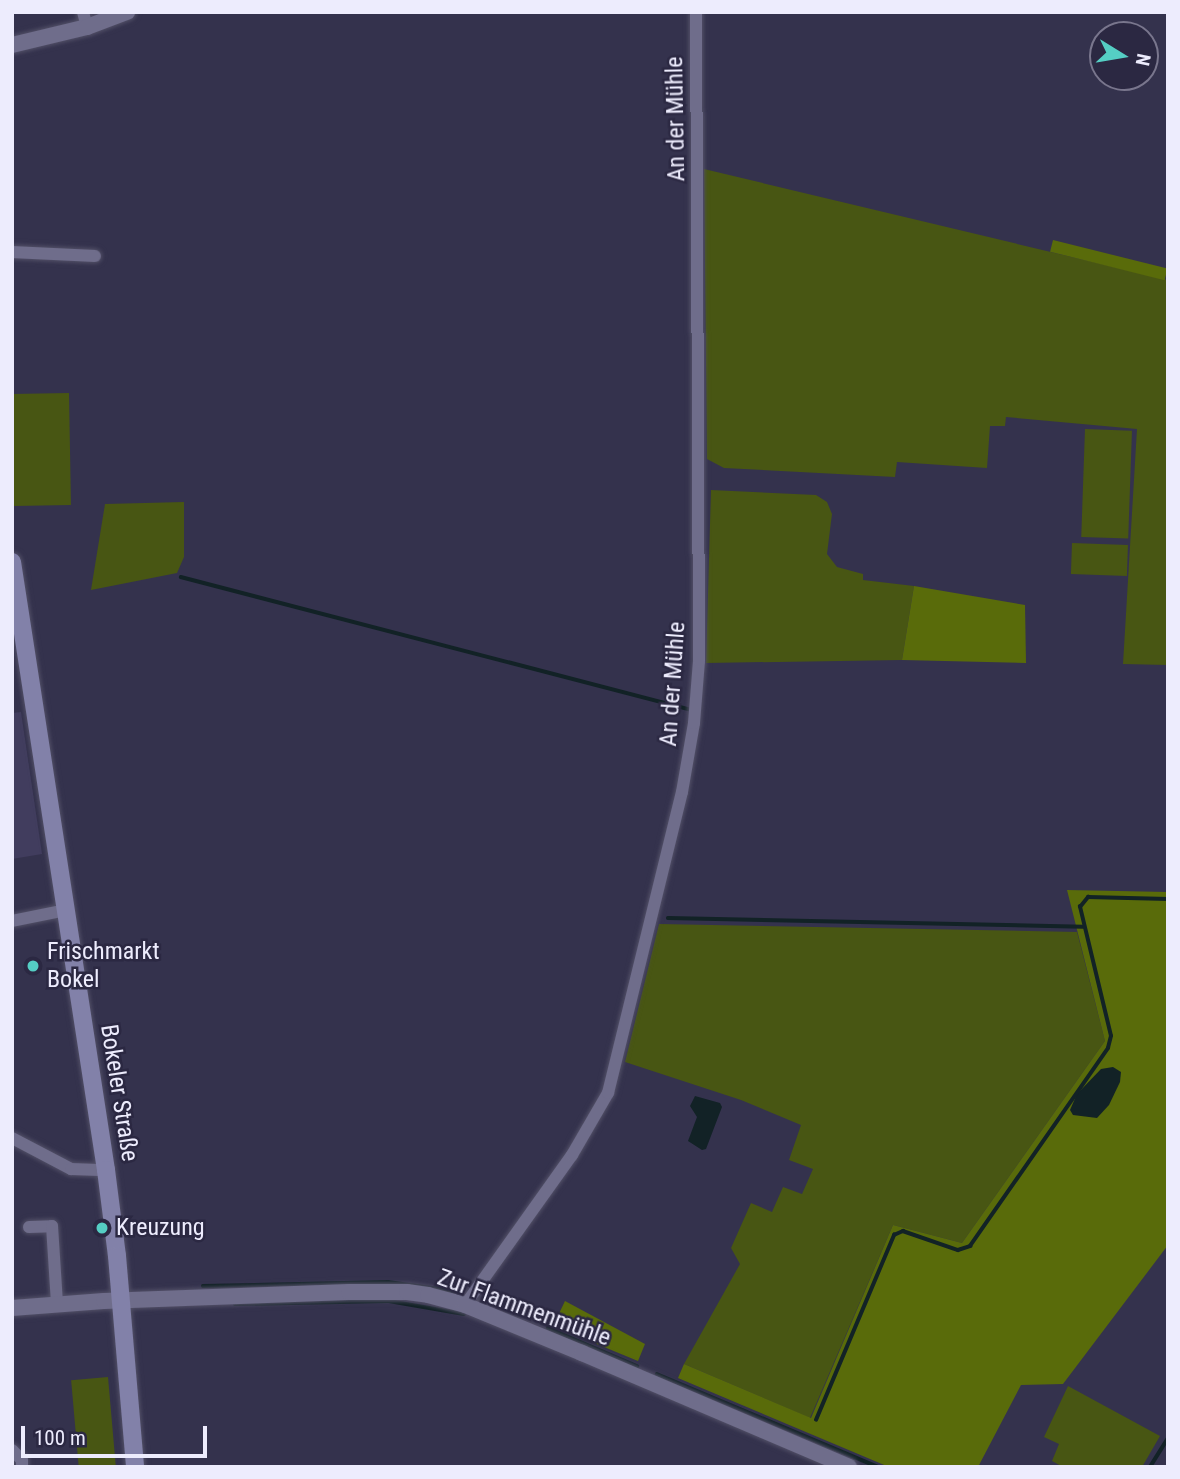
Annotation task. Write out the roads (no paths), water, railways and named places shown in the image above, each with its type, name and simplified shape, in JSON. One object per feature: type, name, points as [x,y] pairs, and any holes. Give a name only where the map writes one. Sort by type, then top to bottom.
[{"type":"main road","name":"Bokeler Straße","points":[[12,562],[106,1170],[121,1300],[135,1467]]},
{"type":"street","points":[[12,45],[85,20],[127,12]]},
{"type":"street","name":"An der Mühle","points":[[465,1305],[572,1155],[608,1093],[682,792],[694,723],[699,661],[701,479],[696,12]]},
{"type":"street","points":[[12,253],[95,256]]},
{"type":"street","points":[[12,921],[66,910]]},
{"type":"street","points":[[12,1138],[71,1169],[106,1170]]},
{"type":"street","points":[[29,1227],[52,1226],[57,1304]]},
{"type":"street","name":"Zur Flammenmühle","points":[[12,1308],[121,1300],[388,1291],[418,1293],[465,1305],[849,1467]]},
{"type":"street","points":[[12,1450],[22,1460],[22,1467]]},
{"type":"waterway","points":[[181,577],[688,709]]},
{"type":"waterway","points":[[816,1420],[894,1235],[903,1231],[958,1250],[970,1246],[1108,1048],[1111,1036],[1080,907],[1088,897],[1168,899]]},
{"type":"waterway","points":[[668,918],[1083,927]]},
{"type":"waterway","points":[[203,1286],[388,1282],[461,1292]]},
{"type":"waterway","points":[[235,1304],[389,1301],[464,1314]]},
{"type":"waterway","points":[[548,1328],[637,1366]]},
{"type":"waterway","points":[[657,1374],[878,1467]]},
{"type":"waterway","points":[[1150,1467],[1168,1438]]},
{"type":"place","name":"Frischmarkt Bokel","points":[[33,966]]},
{"type":"place","name":"Kreuzung","points":[[102,1228]]}]
